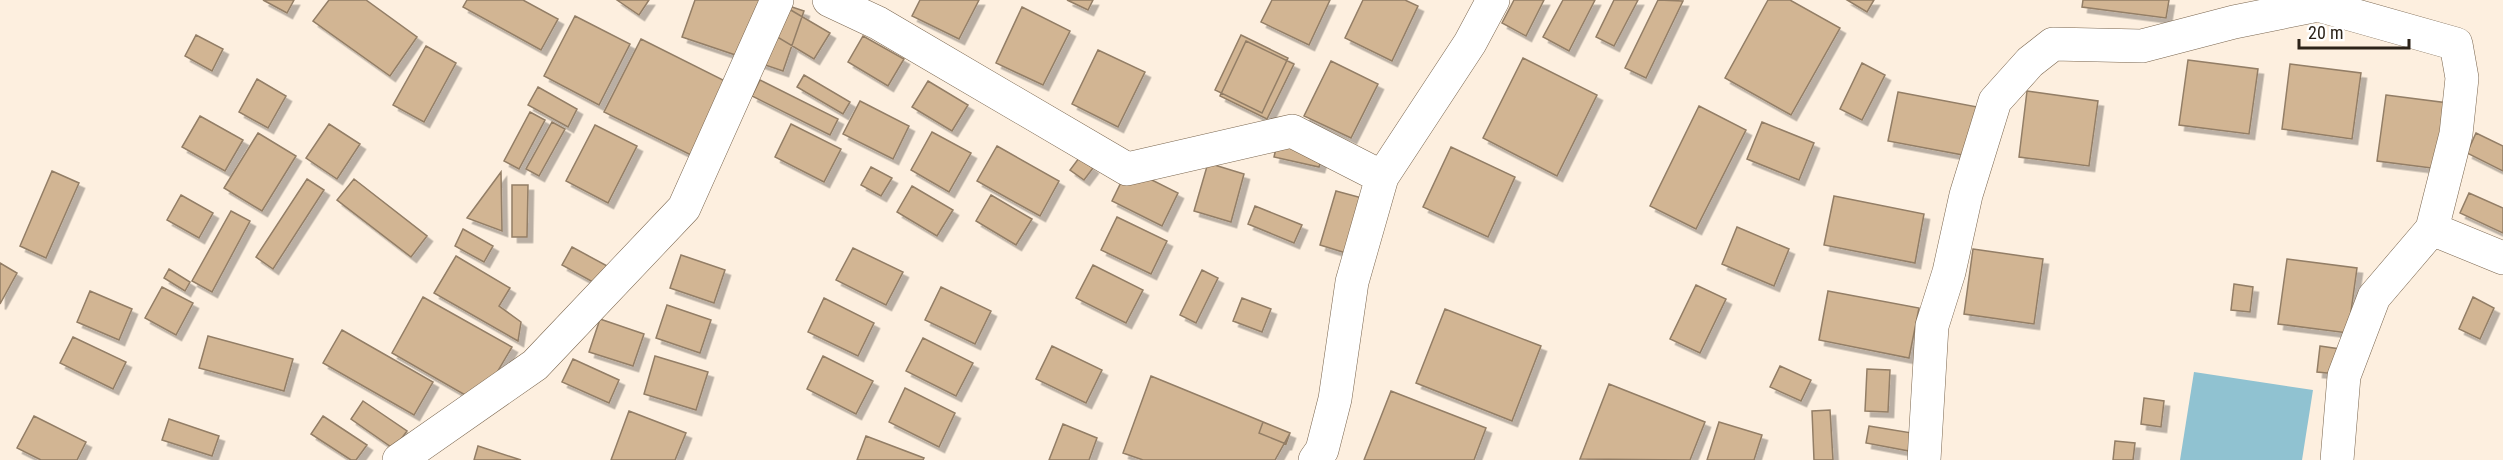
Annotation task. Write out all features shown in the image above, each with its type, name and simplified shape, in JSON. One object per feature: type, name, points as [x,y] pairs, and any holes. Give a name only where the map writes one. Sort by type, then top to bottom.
[{"type":"street","points":[[399,460],[536,365],[684,208],[777,0]]},
{"type":"street","points":[[829,0],[878,23],[1127,169],[1292,131],[1382,177]]},
{"type":"street","points":[[1326,457],[1352,282],[1382,177],[1470,43],[1492,0]]},
{"type":"street","points":[[1924,460],[1932,326],[1949,272],[1966,195],[1995,100],[2030,62],[2053,44],[2142,46],[2318,2],[2456,44],[2462,78],[2456,134],[2432,229],[2374,297],[2344,376],[2337,460]]},
{"type":"street","points":[[2432,229],[2503,258]]},
{"type":"water","points":[[2194,372],[2313,390],[2302,460],[2180,460]]},
{"type":"building","points":[[263,0],[294,0],[287,13]]},
{"type":"building","points":[[329,0],[366,0],[417,37],[390,76],[313,21]]},
{"type":"building","points":[[467,0],[523,0],[558,19],[541,50],[463,7]]},
{"type":"building","points":[[617,0],[649,0],[639,15]]},
{"type":"building","points":[[695,0],[771,0],[804,11],[783,71],[682,37]]},
{"type":"building","points":[[920,0],[979,0],[959,39],[912,16]]},
{"type":"building","points":[[1067,0],[1093,0],[1088,10]]},
{"type":"building","points":[[1272,0],[1330,0],[1309,45],[1261,22]]},
{"type":"building","points":[[1363,0],[1405,0],[1418,6],[1392,61],[1345,38]]},
{"type":"building","points":[[1514,0],[1544,0],[1526,36],[1502,23]]},
{"type":"building","points":[[1563,0],[1595,0],[1569,51],[1543,37]]},
{"type":"building","points":[[1614,0],[1638,0],[1614,46],[1596,37]]},
{"type":"building","points":[[1658,0],[1683,1],[1646,78],[1625,68]]},
{"type":"building","points":[[1768,0],[1790,0],[1840,28],[1791,115],[1725,78]]},
{"type":"building","points":[[1847,0],[1874,0],[1867,12]]},
{"type":"building","points":[[2083,0],[2169,0],[2166,18],[2082,7]]},
{"type":"building","points":[[1022,7],[1070,31],[1043,85],[996,63]]},
{"type":"building","points":[[789,9],[830,33],[814,59],[774,35]]},
{"type":"building","points":[[575,16],[630,44],[599,105],[544,76]]},
{"type":"building","points":[[196,35],[223,49],[212,71],[185,56]]},
{"type":"building","points":[[1241,35],[1288,58],[1262,113],[1215,90]]},
{"type":"building","points":[[863,36],[904,59],[888,86],[848,62]]},
{"type":"building","points":[[641,39],[733,85],[697,158],[604,112]]},
{"type":"building","points":[[1246,41],[1294,64],[1267,119],[1220,96]]},
{"type":"building","points":[[426,46],[456,63],[424,122],[393,105]]},
{"type":"building","points":[[1098,50],[1145,72],[1118,127],[1072,104]]},
{"type":"building","points":[[1523,58],[1597,95],[1557,176],[1483,138]]},
{"type":"building","points":[[2188,60],[2258,69],[2249,134],[2179,125]]},
{"type":"building","points":[[1331,61],[1378,84],[1351,138],[1304,116]]},
{"type":"building","points":[[1862,63],[1885,75],[1862,120],[1840,109]]},
{"type":"building","points":[[2290,64],[2361,73],[2352,139],[2282,129]]},
{"type":"building","points":[[804,75],[850,102],[843,114],[797,87]]},
{"type":"building","points":[[257,79],[286,96],[268,128],[239,112]]},
{"type":"building","points":[[760,80],[838,119],[830,135],[752,96]]},
{"type":"building","points":[[928,81],[968,105],[952,131],[912,107]]},
{"type":"building","points":[[538,87],[577,109],[568,127],[528,105]]},
{"type":"building","points":[[2027,91],[2098,101],[2089,166],[2019,157]]},
{"type":"building","points":[[1898,92],[1988,109],[1979,158],[1888,141]]},
{"type":"building","points":[[2386,95],[2456,104],[2447,170],[2377,161]]},
{"type":"building","points":[[860,101],[909,126],[893,159],[843,134]]},
{"type":"building","points":[[1699,106],[1746,130],[1696,229],[1650,206]]},
{"type":"building","points":[[530,112],[545,120],[519,169],[504,161]]},
{"type":"building","points":[[200,116],[243,140],[225,171],[182,147]]},
{"type":"building","points":[[552,122],[565,129],[539,176],[526,169]]},
{"type":"building","points":[[1762,122],[1814,143],[1799,180],[1747,159]]},
{"type":"building","points":[[329,124],[360,144],[337,179],[306,158]]},
{"type":"building","points":[[791,124],[841,149],[824,182],[775,157]]},
{"type":"building","points":[[595,125],[637,146],[608,203],[566,181]]},
{"type":"building","points":[[932,132],[971,153],[949,192],[911,170]]},
{"type":"building","points":[[258,133],[296,156],[262,211],[224,188]]},
{"type":"building","points":[[2476,133],[2503,146],[2503,171],[2467,153]]},
{"type":"building","points":[[1277,144],[1323,154],[1319,167],[1274,157]]},
{"type":"building","points":[[997,146],[1059,181],[1040,216],[977,181]]},
{"type":"building","points":[[1451,147],[1515,177],[1488,237],[1423,207]]},
{"type":"building","points":[[1079,158],[1093,168],[1084,180],[1070,170]]},
{"type":"building","points":[[1208,163],[1244,174],[1231,222],[1194,211]]},
{"type":"building","points":[[871,167],[892,178],[881,196],[861,185]]},
{"type":"building","points":[[1128,168],[1178,193],[1162,226],[1112,201]]},
{"type":"building","points":[[52,171],[79,183],[46,258],[20,246]]},
{"type":"building","points":[[501,172],[502,231],[467,218]]},
{"type":"building","points":[[307,179],[324,190],[273,269],[256,257]]},
{"type":"building","points":[[354,179],[427,236],[411,257],[337,200]]},
{"type":"building","points":[[512,185],[528,185],[527,237],[512,237]]},
{"type":"building","points":[[912,186],[953,210],[937,236],[897,212]]},
{"type":"building","points":[[1336,191],[1362,198],[1346,253],[1320,245]]},
{"type":"building","points":[[2469,193],[2503,208],[2503,233],[2460,213]]},
{"type":"building","points":[[181,195],[213,213],[199,238],[167,220]]},
{"type":"building","points":[[991,195],[1032,219],[1016,245],[976,221]]},
{"type":"building","points":[[1834,196],[1924,214],[1915,263],[1824,245]]},
{"type":"building","points":[[1255,206],[1302,225],[1294,243],[1248,224]]},
{"type":"building","points":[[231,211],[250,221],[212,292],[192,281]]},
{"type":"building","points":[[1117,217],[1167,241],[1151,274],[1101,250]]},
{"type":"building","points":[[1737,227],[1789,249],[1774,286],[1722,264]]},
{"type":"building","points":[[463,229],[493,246],[484,262],[455,246]]},
{"type":"building","points":[[572,247],[611,268],[602,287],[562,265]]},
{"type":"building","points":[[853,248],[903,272],[886,305],[836,280]]},
{"type":"building","points":[[1973,249],[2043,259],[2034,324],[1964,314]]},
{"type":"building","points":[[681,255],[725,270],[714,303],[670,288]]},
{"type":"building","points":[[456,256],[510,288],[499,306],[521,322],[518,341],[434,293]]},
{"type":"building","points":[[2287,259],[2357,268],[2348,333],[2278,324]]},
{"type":"building","points":[[0,263],[17,273],[0,304]]},
{"type":"building","points":[[1093,265],[1143,290],[1126,323],[1076,298]]},
{"type":"building","points":[[169,269],[190,282],[185,291],[164,278]]},
{"type":"building","points":[[1202,270],[1218,278],[1196,323],[1180,315]]},
{"type":"building","points":[[2234,284],[2253,287],[2250,312],[2231,310]]},
{"type":"building","points":[[1696,285],[1726,299],[1700,353],[1670,339]]},
{"type":"building","points":[[162,287],[193,303],[176,335],[145,318]]},
{"type":"building","points":[[941,287],[991,311],[975,344],[925,320]]},
{"type":"building","points":[[90,291],[132,309],[119,340],[77,322]]},
{"type":"building","points":[[1828,291],[1919,308],[1909,358],[1819,340]]},
{"type":"building","points":[[423,297],[512,347],[479,403],[392,353]]},
{"type":"building","points":[[2473,297],[2494,308],[2480,339],[2459,329]]},
{"type":"building","points":[[824,298],[874,323],[858,356],[808,332]]},
{"type":"building","points":[[1242,298],[1271,309],[1262,332],[1233,321]]},
{"type":"building","points":[[667,305],[711,320],[700,353],[656,338]]},
{"type":"building","points":[[1445,309],[1541,346],[1512,421],[1416,383]]},
{"type":"building","points":[[600,319],[644,334],[633,366],[589,352]]},
{"type":"building","points":[[342,330],[433,382],[414,415],[323,363]]},
{"type":"building","points":[[208,336],[293,359],[284,391],[199,368]]},
{"type":"building","points":[[73,337],[126,362],[113,389],[60,363]]},
{"type":"building","points":[[923,338],[973,363],[956,396],[906,371]]},
{"type":"building","points":[[1052,346],[1102,370],[1086,403],[1036,379]]},
{"type":"building","points":[[2320,346],[2340,349],[2337,374],[2317,372]]},
{"type":"building","points":[[655,356],[708,372],[696,410],[644,394]]},
{"type":"building","points":[[823,356],[873,381],[856,414],[807,389]]},
{"type":"building","points":[[573,359],[619,380],[609,403],[562,382]]},
{"type":"building","points":[[1780,366],[1811,380],[1801,401],[1770,387]]},
{"type":"building","points":[[1867,369],[1890,370],[1888,412],[1865,411]]},
{"type":"building","points":[[1151,376],[1290,433],[1275,460],[1143,460],[1123,453]]},
{"type":"building","points":[[1609,384],[1705,422],[1690,460],[1580,459]]},
{"type":"building","points":[[905,388],[955,413],[939,447],[889,422]]},
{"type":"building","points":[[1391,391],[1486,428],[1474,460],[1364,460]]},
{"type":"building","points":[[2144,398],[2164,401],[2161,427],[2141,424]]},
{"type":"building","points":[[363,401],[407,431],[394,449],[351,419]]},
{"type":"building","points":[[1830,410],[1833,460],[1814,460],[1812,411]]},
{"type":"building","points":[[629,411],[686,433],[675,460],[611,460]]},
{"type":"building","points":[[34,416],[86,442],[77,460],[41,460],[17,448]]},
{"type":"building","points":[[323,416],[367,445],[356,460],[351,460],[311,434]]},
{"type":"building","points":[[169,419],[219,436],[212,456],[162,440]]},
{"type":"building","points":[[1263,422],[1290,433],[1286,444],[1259,433]]},
{"type":"building","points":[[1719,422],[1762,435],[1754,460],[1707,460]]},
{"type":"building","points":[[1063,424],[1097,438],[1089,460],[1049,460]]},
{"type":"building","points":[[1869,426],[1912,433],[1909,451],[1866,443]]},
{"type":"building","points":[[866,436],[924,458],[923,460],[857,460]]},
{"type":"building","points":[[2115,441],[2135,443],[2133,460],[2113,460]]},
{"type":"building","points":[[478,446],[521,460],[474,460]]}]
